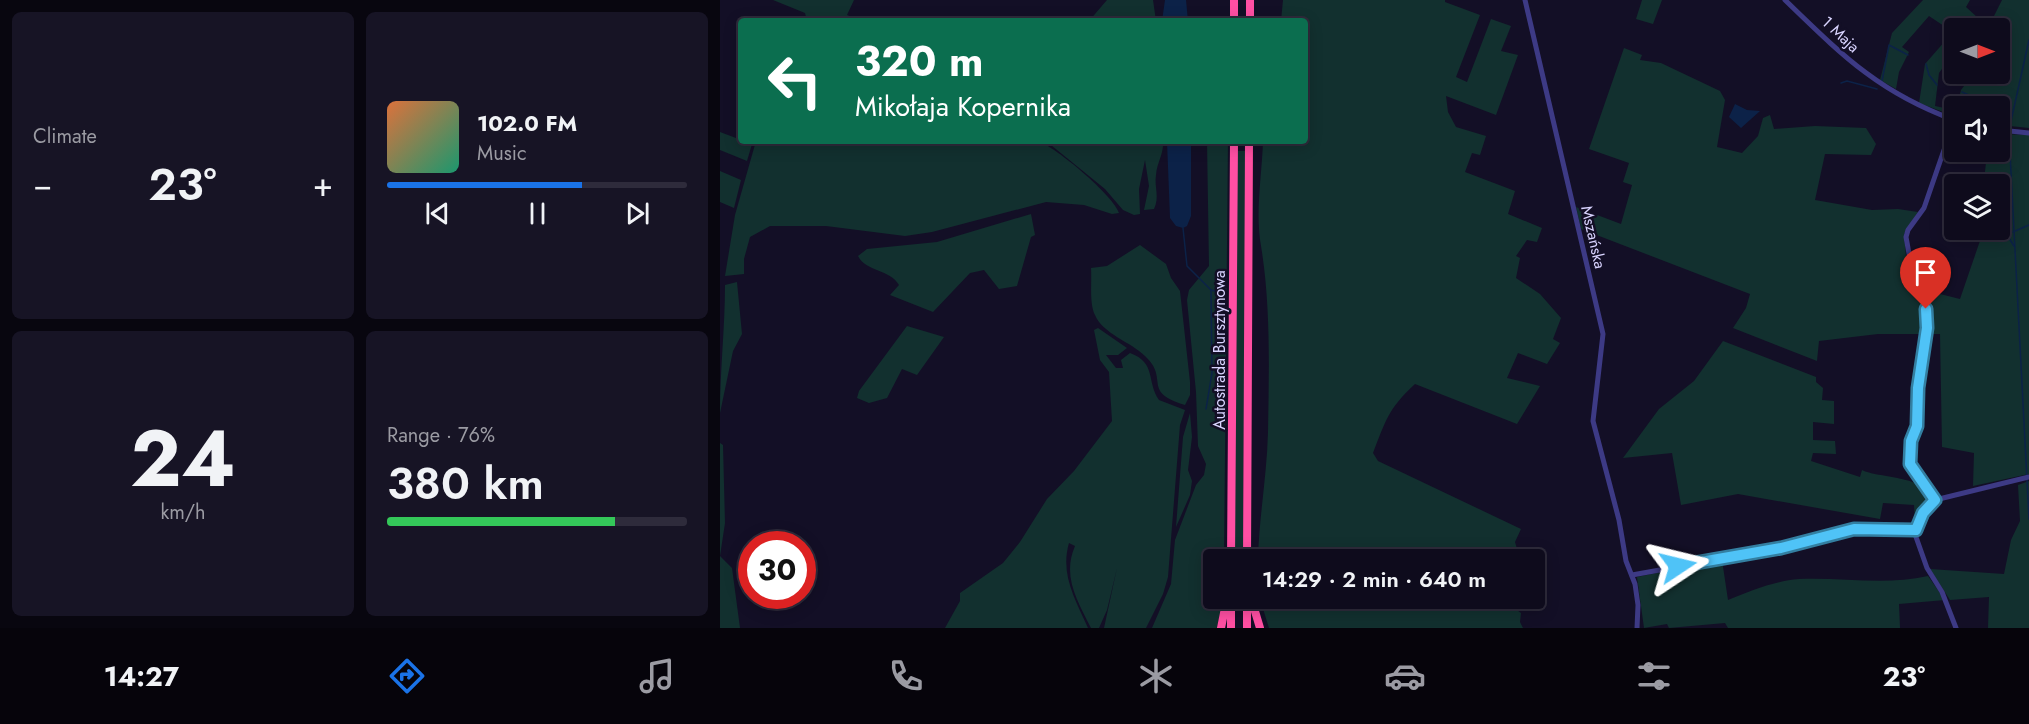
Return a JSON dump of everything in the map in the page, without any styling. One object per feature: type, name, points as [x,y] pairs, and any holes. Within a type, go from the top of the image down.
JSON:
[{"type":"highway","points":[[1234,0],[1234,18]]},
{"type":"highway","points":[[1250,0],[1250,18]]},
{"type":"highway","name":"Autostrada Bursztynowa","points":[[1231,549],[1234,144]]},
{"type":"highway","name":"Autostrada Bursztynowa","points":[[1247,549],[1249,144]]},
{"type":"highway","points":[[1221,628],[1226,609]]},
{"type":"highway","points":[[1230,609],[1231,628]]},
{"type":"highway","points":[[1247,628],[1248,609]]},
{"type":"highway","points":[[1253,609],[1260,628]]},
{"type":"street","name":"Mszańska","points":[[1525,0],[1603,334],[1593,422],[1619,520],[1626,561],[1632,575],[1638,605],[1637,628]]},
{"type":"street","name":"1 Maja","points":[[1785,0],[1842,55],[1881,86],[1944,116]]},
{"type":"street","points":[[2010,131],[2029,133]]},
{"type":"street","points":[[1935,500],[1910,464],[1911,441],[1917,426],[1920,365],[1927,328],[1926,309],[1918,275],[1910,259],[1906,237],[1908,230],[1924,208],[1944,149]]},
{"type":"street","points":[[1956,628],[1942,592],[1927,568],[1916,530],[1923,513],[1935,500],[2029,477]]},
{"type":"street","points":[[1632,575],[1781,548],[1854,529],[1916,530]]},
{"type":"green space","points":[[773,0],[854,0],[847,15],[854,18],[806,18],[805,13]]},
{"type":"green space","points":[[1107,0],[1153,0],[1156,18],[1092,18]]},
{"type":"green space","points":[[1283,0],[1445,0],[1445,2],[1480,15],[1456,77],[1467,82],[1491,19],[1511,26],[1501,51],[1518,55],[1496,115],[1446,96],[1448,112],[1456,127],[1486,136],[1480,155],[1472,153],[1465,172],[1515,191],[1508,214],[1542,228],[1537,242],[1527,240],[1516,256],[1520,258],[1516,278],[1540,294],[1561,318],[1553,339],[1560,343],[1547,364],[1518,353],[1507,378],[1540,386],[1517,424],[1415,384],[1389,416],[1373,453],[1378,461],[1521,529],[1515,542],[1517,549],[1259,549],[1267,448],[1269,385],[1268,315],[1259,233],[1263,144],[1308,144],[1308,18],[1281,18]]},
{"type":"green space","points":[[1642,0],[1662,0],[1653,24],[1636,19]]},
{"type":"green space","points":[[1923,0],[1970,0],[1966,7],[1978,18],[1944,18],[1944,26],[1929,16],[1902,47],[1909,52],[1899,72],[1896,89],[1880,80],[1892,33]]},
{"type":"green space","points":[[2002,0],[2029,0],[2029,128],[2010,126],[2010,96],[1960,96],[1966,84],[2010,84],[2010,18],[1993,18]]},
{"type":"green space","points":[[1944,42],[1944,66],[1939,73],[1935,106],[1944,108],[1944,112],[1919,103],[1925,64]]},
{"type":"green space","points":[[1624,48],[1642,55],[1640,60],[1661,63],[1720,91],[1725,100],[1717,147],[1742,153],[1758,136],[1763,118],[1770,115],[1774,129],[1815,126],[1866,128],[1876,144],[1871,155],[1825,154],[1815,200],[1872,210],[1898,209],[1918,212],[1904,234],[1906,256],[1917,280],[1925,316],[1925,334],[1878,334],[1819,341],[1817,361],[1733,328],[1746,308],[1750,294],[1581,229],[1576,207],[1621,224],[1632,185],[1623,182],[1629,163],[1589,149]]},
{"type":"green space","points":[[720,132],[738,139],[738,144],[752,144],[747,161],[720,150]]},
{"type":"green space","points":[[2010,134],[2029,135],[2029,474],[1973,486],[1974,453],[1942,447],[1940,334],[1929,334],[1930,313],[1924,290],[1960,299],[1980,240],[2010,240],[2010,174],[1985,174],[1986,162],[2010,162]]},
{"type":"green space","points":[[755,144],[1044,144],[1058,152],[1096,184],[1115,205],[1119,213],[1112,214],[1084,205],[1046,202],[932,232],[905,236],[826,226],[770,226],[750,237],[744,259],[744,274],[725,276],[735,215]]},
{"type":"green space","points":[[1050,144],[1163,144],[1156,175],[1157,200],[1154,209],[1144,210],[1149,186],[1145,160],[1139,189],[1140,214],[1134,215],[1123,210],[1105,189]]},
{"type":"green space","points":[[1207,144],[1228,144],[1224,549],[1203,549],[1203,609],[1221,609],[1217,628],[1152,628],[1171,584],[1175,540],[1196,485],[1204,475],[1206,464],[1198,446],[1196,392],[1187,300],[1189,290],[1209,266]]},
{"type":"green space","points":[[1237,151],[1246,151],[1243,549],[1234,549]]},
{"type":"green space","points":[[720,171],[741,180],[734,208],[720,202]]},
{"type":"green space","points":[[1031,214],[1035,235],[1031,237],[1017,286],[999,289],[984,270],[970,273],[933,312],[890,295],[899,285],[895,280],[867,265],[858,256],[867,249],[937,242]]},
{"type":"green space","points":[[1140,245],[1166,264],[1171,278],[1180,291],[1190,382],[1190,395],[1185,405],[1164,395],[1160,390],[1152,364],[1139,351],[1104,327],[1093,310],[1091,268],[1107,266]]},
{"type":"green space","points":[[737,282],[742,334],[733,351],[720,413],[725,285]]},
{"type":"green space","points":[[907,326],[944,337],[917,375],[902,369],[887,398],[869,403],[857,398],[859,391]]},
{"type":"green space","points":[[1098,328],[1127,348],[1118,355],[1106,355],[1116,368],[1123,368],[1121,360],[1130,353],[1138,357],[1148,367],[1159,400],[1185,410],[1180,425],[1168,577],[1163,594],[1146,628],[1104,628],[1117,568],[1107,610],[1099,628],[1091,628],[1073,588],[1070,568],[1075,546],[1069,543],[1066,565],[1070,586],[1088,628],[945,628],[960,601],[960,593],[1003,563],[1020,542],[1047,499],[1074,471],[1112,421],[1109,372],[1100,360],[1094,330]]},
{"type":"green space","points":[[1723,341],[1816,377],[1816,382],[1823,388],[1822,400],[1834,401],[1834,424],[1813,422],[1813,440],[1835,441],[1836,454],[1813,453],[1811,461],[1860,477],[1862,470],[1911,481],[1919,485],[1925,490],[1928,500],[1915,522],[1914,505],[1883,503],[1880,519],[1738,494],[1681,505],[1672,453],[1623,458],[1659,409],[1694,381]]},
{"type":"green space","points":[[1190,413],[1192,437],[1188,470],[1192,481],[1190,495],[1176,527],[1183,437]]},
{"type":"green space","points":[[720,443],[723,445],[725,523],[720,556]]},
{"type":"green space","points":[[2029,481],[2029,628],[1988,628],[1989,597],[1950,600],[1930,569],[2004,574],[2011,540],[2020,521],[2018,485]]},
{"type":"green space","points":[[720,556],[732,568],[740,628],[720,628]]},
{"type":"green space","points":[[1722,560],[1728,600],[1762,587],[1790,580],[1896,580],[1928,576],[1945,600],[1899,604],[1900,628],[1728,628],[1725,623],[1669,628],[1667,624],[1644,628],[1637,577]]},
{"type":"green space","points":[[1263,609],[1516,609],[1521,613],[1520,622],[1523,628],[1269,628]]},
{"type":"water","points":[[1165,0],[1186,0],[1188,18],[1162,18]]},
{"type":"water","points":[[1735,104],[1747,110],[1760,111],[1741,128],[1729,117]]},
{"type":"water","points":[[1167,144],[1191,144],[1191,216],[1187,226],[1183,228],[1176,226],[1170,218]]},
{"type":"waterway","points":[[2010,126],[2029,40]]},
{"type":"waterway","points":[[1882,81],[1889,45],[1908,55]]},
{"type":"waterway","points":[[1926,64],[1929,75],[1937,85]]},
{"type":"waterway","points":[[1841,83],[1847,81],[1877,89]]},
{"type":"waterway","points":[[1962,92],[1971,96]]},
{"type":"waterway","points":[[2010,153],[2029,519]]},
{"type":"waterway","points":[[2013,232],[2029,225]]},
{"type":"waterway","points":[[1183,228],[1187,266],[1211,290],[1215,291]]},
{"type":"waterway","points":[[2010,240],[2014,246]]},
{"type":"waterway","points":[[1206,409],[1212,373],[1211,290]]},
{"type":"route","points":[[1678,566],[1781,548],[1816,537],[1865,527],[1916,530],[1923,513],[1935,500],[1910,464],[1911,441],[1917,426],[1920,365],[1927,328],[1926,309]]}]
